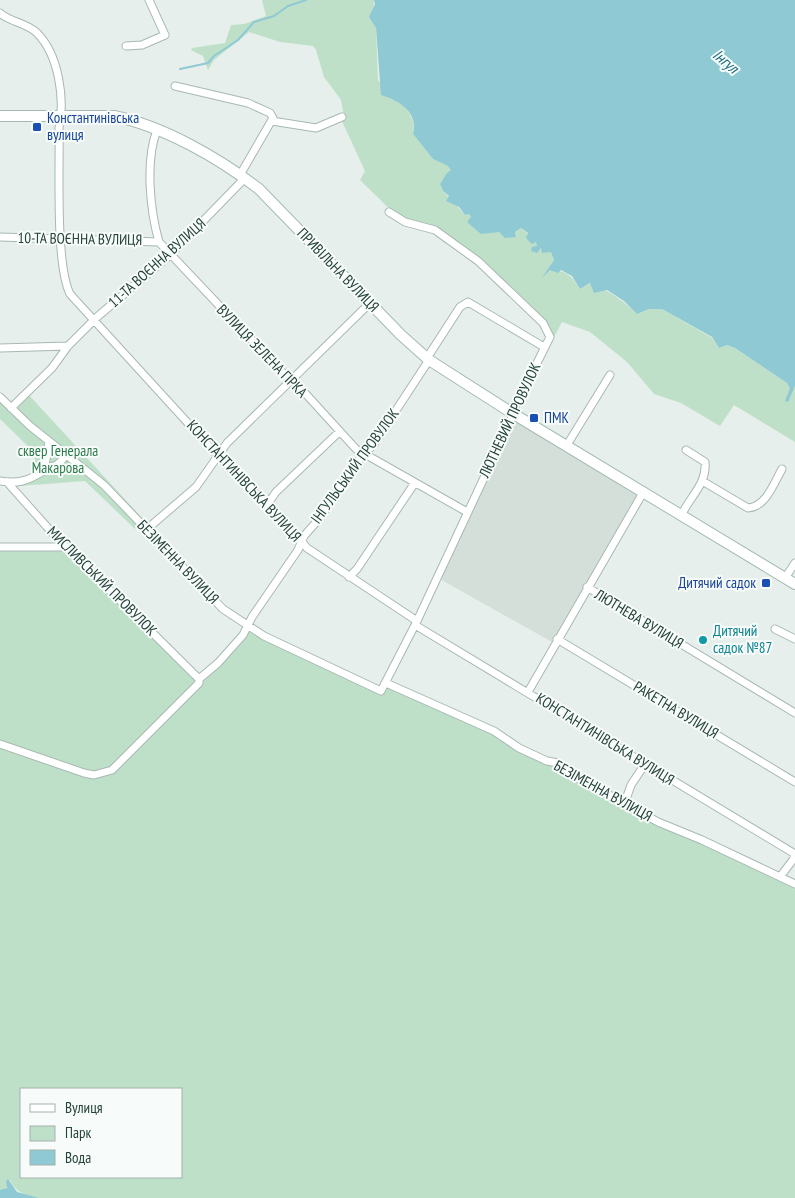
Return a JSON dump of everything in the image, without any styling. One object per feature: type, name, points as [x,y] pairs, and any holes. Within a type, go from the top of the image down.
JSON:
[{"type":"street","points":[[126,46],[142,45],[165,35],[149,0]]},
{"type":"street","name":"КОНСТАНТИНІВСЬКА ВУЛИЦЯ","points":[[0,13],[36,32],[45,44],[61,81],[59,128],[61,239],[66,286],[77,303],[93,321],[192,425],[218,456],[295,533],[302,543],[349,577],[416,623],[795,855]]},
{"type":"street","points":[[175,86],[248,103],[270,113],[273,118],[272,121],[316,128],[342,117]]},
{"type":"street","name":"ПРИВІЛЬНА ВУЛИЦЯ","points":[[0,116],[99,116],[132,120],[157,130],[242,177],[258,189],[428,359],[512,413],[568,445],[795,584]]},
{"type":"street","name":"11-ТА ВОЄННА ВУЛИЦЯ","points":[[11,408],[52,368],[68,346],[93,321],[170,255],[242,177],[249,155],[256,150],[272,121]]},
{"type":"street","name":"ВУЛИЦЯ ЗЕЛЕНА ГІРКА","points":[[157,130],[153,142],[151,196],[153,219],[159,242],[356,449],[405,476],[414,484],[468,512]]},
{"type":"street","name":"ЛЮТНЕВИЙ ПРОВУЛОК","points":[[381,691],[416,623],[512,413],[550,338],[544,323],[491,270],[435,230],[405,222],[389,212]]},
{"type":"street","name":"10-ТА ВОЄННА ВУЛИЦЯ","points":[[0,237],[159,242]]},
{"type":"street","name":"ІНГУЛЬСЬКИЙ ПРОВУЛОК","points":[[0,744],[84,773],[94,775],[108,773],[199,684],[199,679],[218,663],[243,635],[248,624],[302,543],[304,536],[374,444],[460,307],[468,302],[544,347]]},
{"type":"street","points":[[147,529],[196,486],[207,468],[227,443],[370,303]]},
{"type":"street","points":[[0,348],[68,346]]},
{"type":"street","points":[[568,445],[610,375]]},
{"type":"street","name":"БЕЗІМЕННА ВУЛИЦЯ","points":[[0,397],[65,456],[104,485],[223,609],[264,636],[381,691]]},
{"type":"street","points":[[267,505],[276,492],[339,432]]},
{"type":"street","points":[[44,470],[49,442]]},
{"type":"street","points":[[682,514],[687,503],[704,482],[705,462],[686,450]]},
{"type":"street","points":[[3,482],[18,483],[33,478],[44,470],[58,465],[65,456]]},
{"type":"street","points":[[704,482],[748,508],[755,508],[762,503],[782,469]]},
{"type":"street","name":"МИСЛИВСЬКИЙ ПРОВУЛОК","points":[[3,482],[199,679]]},
{"type":"street","points":[[349,577],[357,569],[414,484]]},
{"type":"street","points":[[528,692],[586,587],[644,491]]},
{"type":"street","points":[[0,547],[66,547]]},
{"type":"street","points":[[784,578],[795,563]]},
{"type":"street","name":"ЛЮТНЕВА ВУЛИЦЯ","points":[[586,587],[795,713]]},
{"type":"street","points":[[775,629],[795,639]]},
{"type":"street","name":"РАКЕТНА ВУЛИЦЯ","points":[[557,639],[795,782]]},
{"type":"street","name":"БЕЗІМЕННА ВУЛИЦЯ","points":[[386,683],[494,731],[519,748],[547,761],[558,763],[564,770],[603,793],[625,802],[658,822],[702,840],[795,884]]},
{"type":"street","points":[[625,802],[631,785],[645,764]]},
{"type":"street","points":[[780,877],[795,855]]},
{"type":"shaded area","points":[[517,422],[522,423],[638,495],[552,642],[440,579],[510,428]]},
{"type":"green space","points":[[262,0],[374,0],[373,21],[376,28],[378,80],[408,111],[414,126],[413,134],[433,159],[449,166],[452,170],[446,174],[440,184],[443,191],[465,215],[469,214],[472,218],[467,222],[516,237],[515,232],[521,228],[537,242],[539,249],[552,252],[554,260],[542,278],[550,270],[556,270],[571,277],[580,289],[591,283],[604,289],[637,314],[649,309],[662,309],[712,338],[719,348],[727,345],[735,348],[787,383],[791,388],[785,402],[795,386],[795,442],[734,405],[720,426],[681,403],[654,394],[627,362],[590,332],[562,322],[553,339],[548,337],[546,330],[496,278],[436,232],[405,224],[360,180],[365,171],[341,119],[343,111],[341,100],[324,77],[313,46],[280,42],[249,32],[214,60],[208,70],[203,56],[191,50],[192,48],[225,43],[231,25],[244,24],[266,16]]},
{"type":"green space","name":"сквер Генерала Макарова","points":[[28,394],[144,520],[135,529],[85,481],[19,486],[20,481],[35,473],[35,453],[0,419],[0,401],[10,411]]},
{"type":"green space","points":[[0,548],[59,548],[69,551],[201,682],[217,668],[248,631],[253,632],[382,694],[385,688],[391,686],[494,732],[518,749],[795,886],[795,1198],[39,1198],[22,1193],[15,1188],[10,1180],[5,1190],[0,1190]]},
{"type":"water","name":"Інгул","points":[[374,0],[795,0],[795,386],[788,402],[785,401],[790,388],[787,383],[735,348],[727,345],[719,348],[712,337],[662,309],[649,309],[637,314],[624,301],[607,290],[594,293],[590,283],[580,289],[572,276],[561,270],[558,273],[550,270],[541,279],[554,260],[551,252],[542,253],[541,248],[537,253],[531,251],[532,247],[537,246],[536,242],[532,244],[526,238],[528,233],[521,228],[515,232],[516,237],[505,238],[499,232],[481,234],[467,222],[471,217],[469,214],[465,215],[459,207],[446,201],[449,196],[443,191],[440,184],[451,170],[448,166],[433,159],[413,134],[413,120],[406,109],[394,100],[381,95],[376,28],[369,17],[375,4]]},
{"type":"water","points":[[8,1179],[17,1192],[39,1198],[0,1198],[0,1190],[7,1188],[6,1182]]},
{"type":"waterway","points":[[180,69],[208,63],[214,56],[238,40],[254,22],[274,16],[288,6],[306,0]]},
{"type":"place","name":"Константинівська вулиця","points":[[37,127]]},
{"type":"place","name":"ПМК","points":[[534,418]]},
{"type":"place","name":"Дитячий садок","points":[[766,583]]},
{"type":"place","name":"Дитячий садок №87","points":[[703,640]]}]
